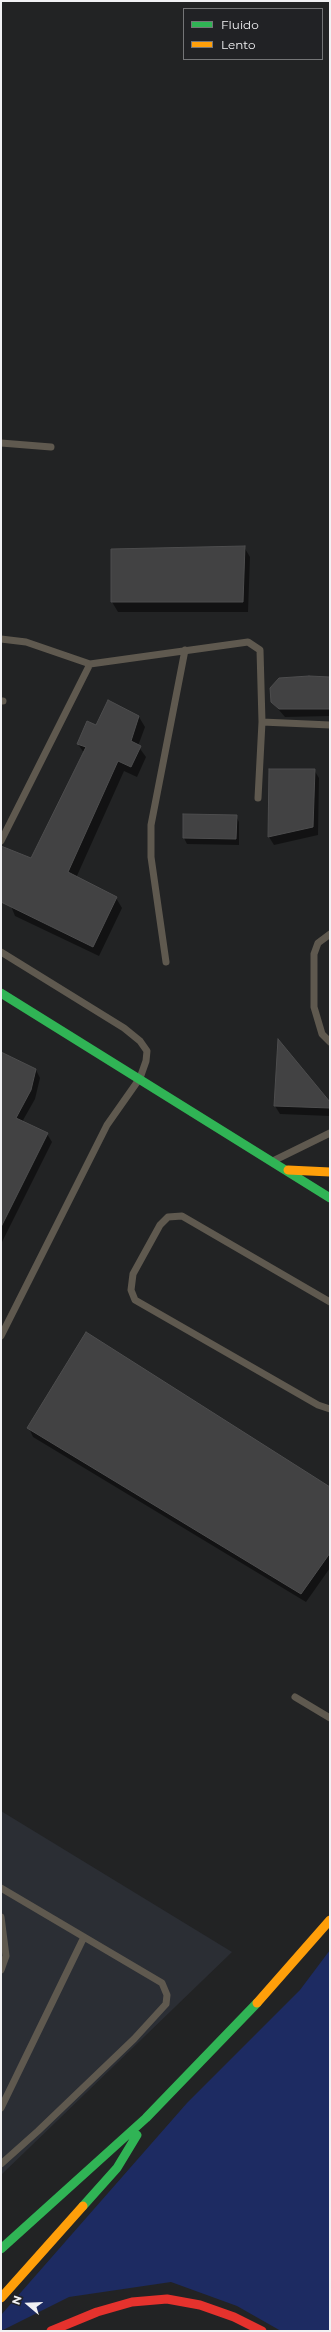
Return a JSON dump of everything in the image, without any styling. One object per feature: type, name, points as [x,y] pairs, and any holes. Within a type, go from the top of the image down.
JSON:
[{"type":"main road","points":[[1,993],[288,1170],[330,1198]]},
{"type":"main road","points":[[288,1170],[330,1172]]},
{"type":"main road","points":[[1,2249],[146,2118],[285,1972],[330,1920]]},
{"type":"main road","points":[[1,2298],[117,2168],[146,2118]]},
{"type":"main road","points":[[52,2331],[97,2312],[132,2302],[167,2299],[200,2305],[234,2317],[262,2331]]},
{"type":"lane","points":[[1,443],[52,447]]},
{"type":"lane","points":[[1,639],[26,642],[90,664],[248,642],[256,645],[260,650],[262,722],[258,798]]},
{"type":"lane","points":[[166,962],[151,857],[151,825],[185,650]]},
{"type":"lane","points":[[1,841],[90,664]]},
{"type":"lane","points":[[262,722],[330,725]]},
{"type":"lane","points":[[330,934],[318,942],[314,954],[314,1007],[322,1034],[330,1042]]},
{"type":"lane","points":[[1,952],[124,1028],[140,1041],[147,1051],[146,1061],[140,1078],[107,1125],[1,1336]]},
{"type":"lane","points":[[273,1161],[330,1133]]},
{"type":"lane","points":[[330,1302],[182,1216],[168,1218],[160,1225],[133,1274],[131,1290],[136,1300],[318,1405],[330,1409]]},
{"type":"lane","points":[[295,1697],[330,1718]]},
{"type":"lane","points":[[1,1888],[162,1983],[168,1994],[166,2004],[115,2058],[1,2164]]},
{"type":"lane","points":[[1,1917],[6,1956],[1,1970]]},
{"type":"lane","points":[[1,2108],[84,1937]]},
{"type":"shaded area","points":[[1,1811],[232,1952],[1,2175]]},
{"type":"shaded area","points":[[330,1950],[330,2331],[281,2331],[237,2306],[171,2282],[69,2297],[1,2331],[1,2315],[187,2103],[300,1990]]},
{"type":"building","points":[[245,546],[243,602],[111,602],[111,549]]},
{"type":"building","points":[[309,676],[330,677],[330,709],[279,709],[271,702],[270,688],[279,678]]},
{"type":"building","points":[[108,700],[139,716],[131,741],[141,746],[131,767],[118,761],[68,872],[117,897],[93,947],[1,902],[1,846],[31,858],[86,747],[77,744],[87,721],[96,725]]},
{"type":"building","points":[[269,769],[315,769],[313,827],[268,837]]},
{"type":"building","points":[[183,814],[237,815],[236,839],[183,838]]},
{"type":"building","points":[[278,1039],[330,1102],[330,1108],[274,1106]]},
{"type":"building","points":[[1,1052],[36,1069],[31,1090],[16,1118],[48,1133],[1,1227]]},
{"type":"building","points":[[86,1332],[330,1487],[330,1553],[301,1594],[27,1428]]},
{"type":"traffic: fast","points":[[1,993],[330,1198]]},
{"type":"traffic: fast","points":[[1,2249],[146,2118],[257,2003]]},
{"type":"traffic: fast","points":[[83,2206],[117,2168],[137,2135]]},
{"type":"traffic: slow","points":[[288,1170],[330,1172]]},
{"type":"traffic: slow","points":[[257,2003],[330,1920]]},
{"type":"traffic: slow","points":[[1,2298],[83,2206]]},
{"type":"traffic: jam","points":[[51,2331],[97,2312],[132,2302],[167,2299],[200,2305],[234,2317],[262,2331]]}]
